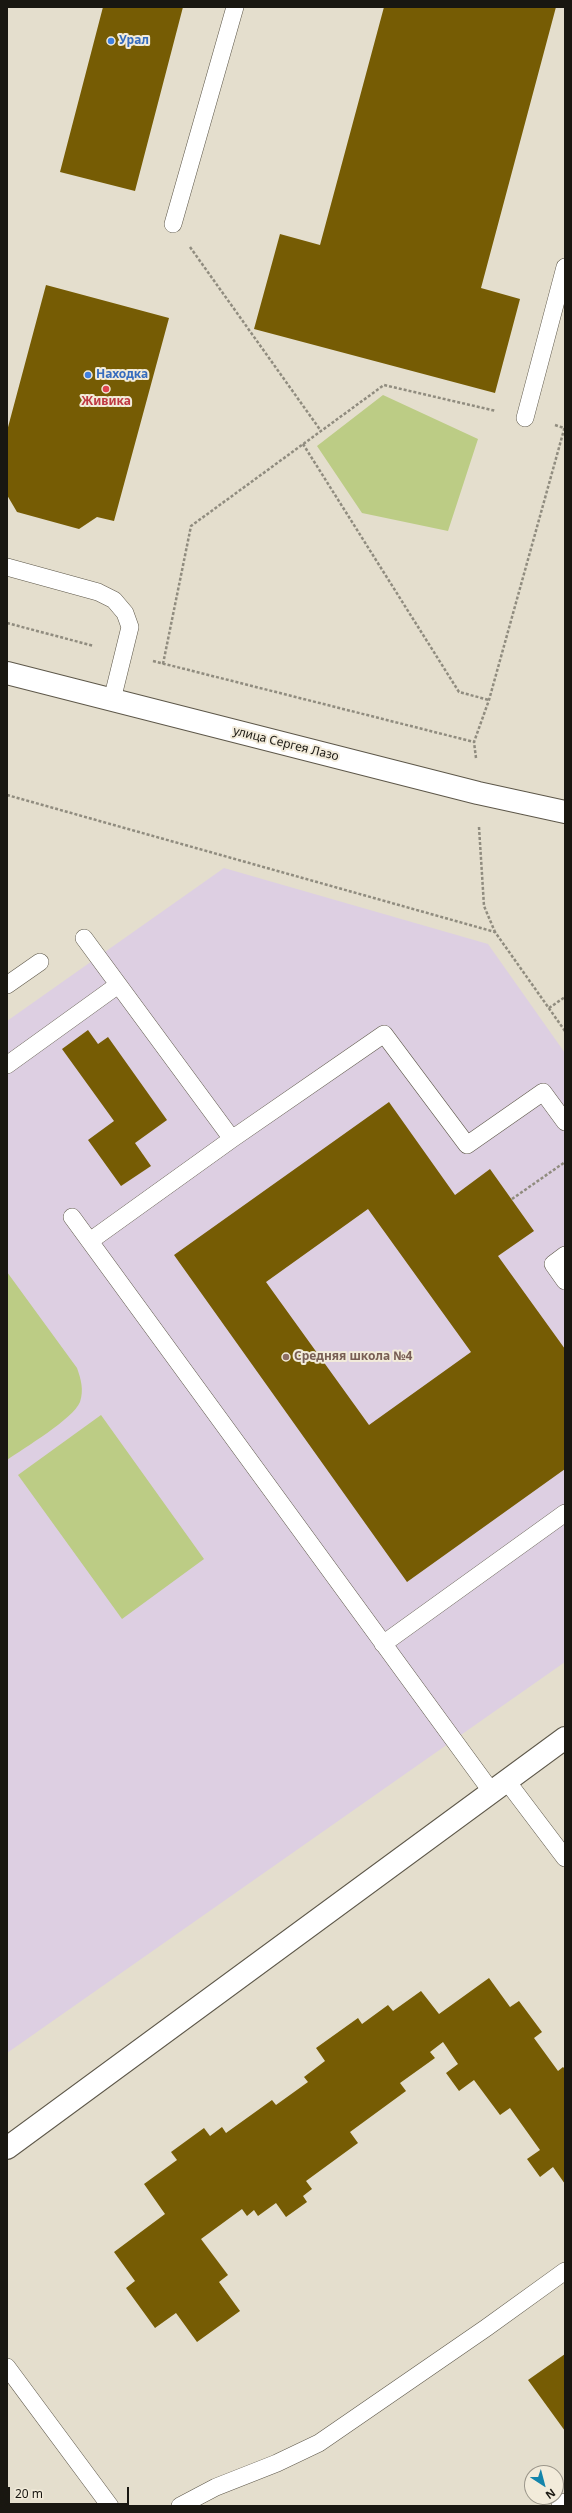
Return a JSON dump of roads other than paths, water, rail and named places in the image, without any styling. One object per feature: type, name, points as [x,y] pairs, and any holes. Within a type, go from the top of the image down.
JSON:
[{"type":"street","name":"улица Сергея Лазо","points":[[7,673],[478,794],[565,812]]},
{"type":"street","points":[[7,2148],[565,1738]]},
{"type":"lane","points":[[173,224],[235,7]]},
{"type":"lane","points":[[525,418],[565,267]]},
{"type":"lane","points":[[7,567],[98,592],[114,600],[126,613],[130,627],[112,700]]},
{"type":"lane","points":[[84,938],[232,1139]]},
{"type":"lane","points":[[7,985],[40,962]]},
{"type":"lane","points":[[7,1065],[118,985]]},
{"type":"lane","points":[[90,1241],[232,1139],[384,1034],[467,1145],[543,1092],[565,1122]]},
{"type":"lane","points":[[72,1217],[383,1644],[499,1786],[565,1858]]},
{"type":"lane","points":[[565,1255],[553,1264],[565,1281]]},
{"type":"lane","points":[[383,1644],[565,1512]]},
{"type":"lane","points":[[180,2506],[216,2487],[277,2463],[319,2443],[486,2328],[565,2271]]},
{"type":"lane","points":[[7,2367],[110,2506]]},
{"type":"lane","points":[[560,2506],[565,2502]]},
{"type":"place","name":"Урал","points":[[111,41]]},
{"type":"place","name":"Находка","points":[[88,375]]},
{"type":"place","name":"Живика","points":[[106,389]]},
{"type":"place","name":"Средняя школа №4","points":[[286,1357]]}]
